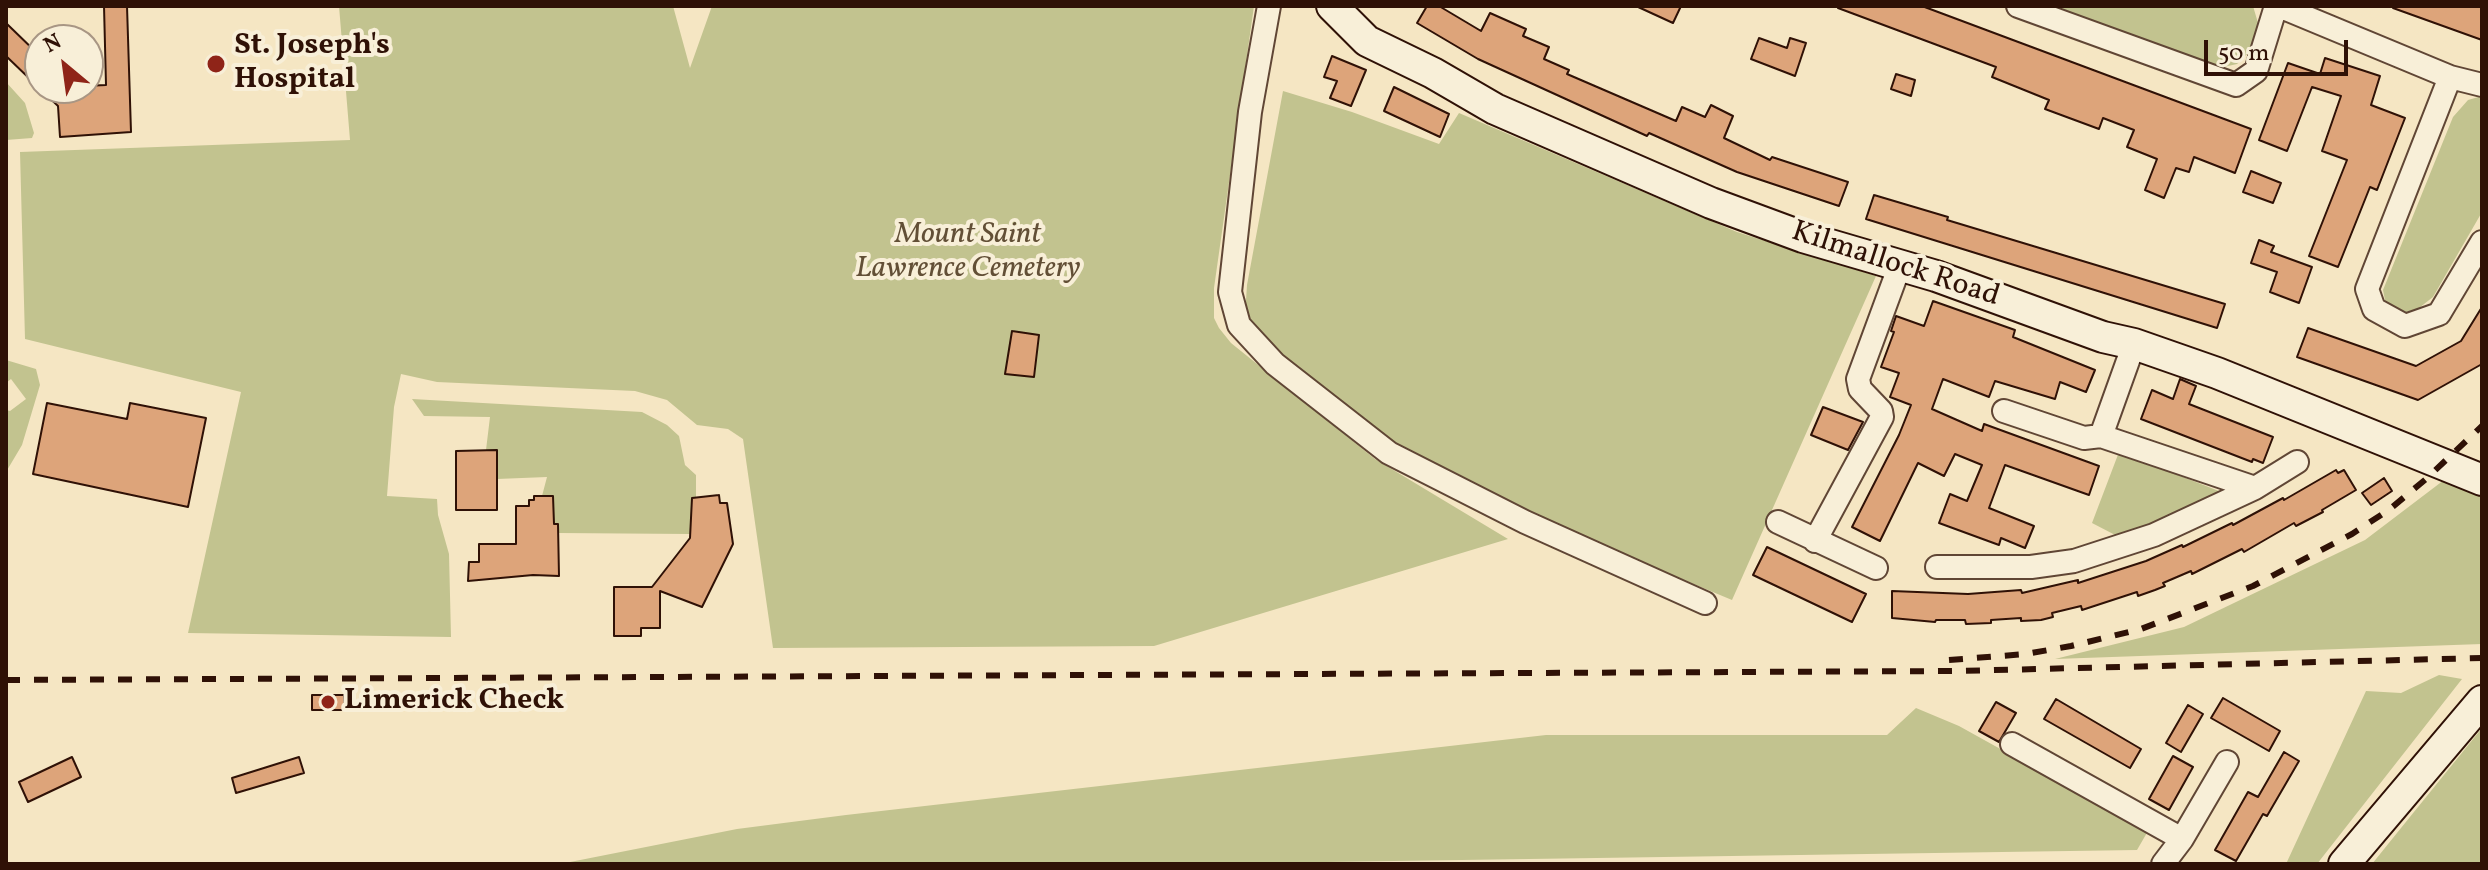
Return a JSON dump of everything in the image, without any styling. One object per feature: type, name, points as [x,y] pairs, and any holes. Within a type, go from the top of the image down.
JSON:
[{"type":"street","points":[[1269,6],[1250,112],[1230,292],[1239,325],[1275,364],[1389,453],[1525,522],[1705,603]]},
{"type":"street","name":"Kilmallock Road","points":[[1332,6],[1367,41],[1433,73],[1495,109],[1711,203],[1803,237],[1900,265],[2103,337],[2134,344],[2217,373],[2482,480]]},
{"type":"street","points":[[2018,6],[2236,85],[2256,71],[2278,6],[2450,77],[2482,85]]},
{"type":"street","points":[[2450,77],[2367,289],[2374,309],[2405,326],[2439,314],[2482,242]]},
{"type":"street","points":[[1815,541],[1882,417],[1881,411],[1860,389],[1858,379],[1900,265]]},
{"type":"street","points":[[2101,436],[2134,344]]},
{"type":"street","points":[[2004,411],[2084,438],[2101,436],[2255,488]]},
{"type":"street","points":[[1937,567],[2031,567],[2074,561],[2154,535],[2255,488],[2297,462]]},
{"type":"street","points":[[1778,522],[1876,568]]},
{"type":"street","points":[[2344,864],[2482,701]]},
{"type":"street","points":[[2012,744],[2182,839]]},
{"type":"street","points":[[2163,864],[2182,839],[2227,762]]},
{"type":"green space","name":"Mount Saint Lawrence Cemetery","points":[[339,6],[673,6],[690,68],[712,6],[1254,6],[1214,288],[1214,318],[1231,343],[1375,459],[1508,539],[1154,646],[773,648],[743,439],[728,429],[697,425],[667,400],[635,391],[437,382],[401,374],[394,407],[387,496],[437,499],[438,515],[449,554],[451,637],[188,633],[241,392],[25,339],[20,152],[350,140]]},
{"type":"green space","points":[[2048,6],[2253,6],[2258,23],[2252,49],[2237,64],[2219,68]]},
{"type":"green space","points":[[6,82],[25,104],[34,133],[32,138],[6,140]]},
{"type":"green space","points":[[1283,91],[1439,144],[1459,113],[1737,232],[1876,276],[1732,600],[1533,517],[1394,443],[1285,359],[1245,316],[1247,285]]},
{"type":"green space","points":[[2482,96],[2482,212],[2433,297],[2410,315],[2387,310],[2383,290],[2453,117],[2468,100]]},
{"type":"green space","points":[[6,360],[36,369],[40,385],[22,445],[6,472],[6,410],[10,411],[26,399],[11,379],[6,383]]},
{"type":"green space","points":[[412,399],[642,412],[667,425],[679,436],[685,465],[696,475],[690,534],[558,533],[558,525],[554,524],[553,496],[542,496],[547,477],[497,479],[486,450],[490,417],[424,416]]},
{"type":"green space","points":[[2119,452],[2224,493],[2196,508],[2119,537],[2092,523]]},
{"type":"green space","points":[[2444,480],[2482,493],[2482,644],[2055,659],[2184,627],[2365,540]]},
{"type":"green space","points":[[2439,675],[2462,679],[2317,864],[2286,864],[2366,691],[2401,693]]},
{"type":"green space","points":[[1916,708],[1959,726],[2148,831],[2137,850],[1191,864],[560,864],[737,829],[1546,735],[1887,735]]},
{"type":"green space","points":[[2482,728],[2482,864],[2372,864],[2401,828]]},
{"type":"building","points":[[104,6],[127,6],[131,132],[60,137],[56,104],[104,104]]},
{"type":"building","points":[[1427,6],[1439,6],[1481,31],[1490,13],[1526,29],[1523,36],[1549,47],[1544,59],[1569,70],[1567,74],[1676,121],[1682,107],[1705,117],[1711,105],[1733,116],[1724,138],[1770,160],[1772,157],[1848,182],[1839,206],[1737,172],[1649,133],[1647,136],[1478,59],[1417,23]]},
{"type":"building","points":[[1636,6],[1681,6],[1673,23]]},
{"type":"building","points":[[1839,6],[1922,6],[2251,129],[2235,173],[2194,157],[2189,172],[2176,168],[2164,198],[2145,190],[2157,159],[2127,147],[2134,130],[2103,118],[2099,129],[2045,109],[2049,100],[1992,77],[1996,67]]},
{"type":"building","points":[[2482,6],[2482,40],[2393,8]]},
{"type":"building","points":[[6,23],[24,40],[24,73],[6,56]]},
{"type":"building","points":[[1759,38],[1787,48],[1790,38],[1806,43],[1795,76],[1751,59]]},
{"type":"building","points":[[1332,56],[1366,70],[1351,106],[1330,98],[1337,81],[1324,77]]},
{"type":"building","points":[[2325,58],[2380,76],[2371,105],[2405,118],[2377,190],[2370,187],[2338,267],[2309,256],[2347,160],[2322,151],[2341,96],[2312,87],[2287,151],[2259,140],[2288,63],[2320,74]]},
{"type":"building","points":[[1896,74],[1915,80],[1911,96],[1891,89]]},
{"type":"building","points":[[1394,87],[1449,114],[1440,137],[1384,111]]},
{"type":"building","points":[[2251,171],[2281,183],[2273,203],[2243,192]]},
{"type":"building","points":[[1874,195],[2225,304],[2217,328],[1866,219]]},
{"type":"building","points":[[2259,240],[2274,246],[2271,252],[2312,267],[2299,303],[2270,292],[2277,272],[2251,263]]},
{"type":"building","points":[[1933,301],[2015,330],[2013,337],[2095,370],[2086,392],[2060,382],[2055,399],[1995,381],[1989,397],[1943,379],[1932,409],[1982,431],[1984,424],[2099,466],[2089,495],[2005,465],[1989,508],[2034,526],[2025,548],[2001,538],[1999,545],[1939,523],[1950,494],[1967,501],[1982,465],[1955,454],[1944,476],[1918,463],[1880,541],[1852,527],[1911,405],[1890,397],[1899,373],[1881,367],[1894,332],[1891,331],[1896,316],[1924,326]]},
{"type":"building","points":[[2482,307],[2482,364],[2418,400],[2297,357],[2308,328],[2416,366],[2461,341]]},
{"type":"building","points":[[1012,331],[1039,335],[1034,377],[1005,374]]},
{"type":"building","points":[[2180,379],[2196,386],[2189,404],[2273,437],[2263,463],[2253,459],[2252,462],[2141,419],[2152,390],[2173,399]]},
{"type":"building","points":[[47,403],[127,419],[130,403],[206,418],[188,507],[33,474]]},
{"type":"building","points":[[1823,407],[1863,422],[1848,450],[1811,435]]},
{"type":"building","points":[[497,450],[497,510],[456,510],[456,451]]},
{"type":"building","points":[[2336,470],[2338,473],[2344,470],[2356,490],[2323,512],[2296,526],[2294,523],[2244,552],[2242,549],[2138,596],[2137,592],[2082,610],[2081,606],[2052,613],[2053,617],[2041,620],[2021,621],[2021,618],[1966,624],[1965,620],[1935,622],[1892,618],[1892,591],[1968,594],[2021,590],[2022,593],[2078,580],[2078,583],[2146,561],[2233,525]]},
{"type":"building","points":[[2384,478],[2392,491],[2371,505],[2362,493]]},
{"type":"building","points":[[719,495],[720,503],[727,503],[733,544],[702,607],[660,591],[660,628],[641,628],[641,636],[614,636],[614,587],[652,587],[690,538],[692,498]]},
{"type":"building","points":[[534,496],[553,496],[554,524],[558,524],[559,576],[533,575],[468,581],[469,562],[479,562],[479,544],[516,544],[516,506],[529,506],[529,500],[534,500]]},
{"type":"building","points":[[1767,547],[1866,594],[1852,622],[1753,575]]},
{"type":"building","name":"Limerick Check","points":[[312,695],[344,695],[345,710],[312,710]]},
{"type":"building","points":[[2223,698],[2280,731],[2269,751],[2211,718]]},
{"type":"building","points":[[2056,699],[2141,749],[2130,768],[2044,719]]},
{"type":"building","points":[[1996,702],[2016,713],[1999,742],[1979,731]]},
{"type":"building","points":[[2188,705],[2203,714],[2181,752],[2166,743]]},
{"type":"building","points":[[2284,752],[2299,761],[2236,861],[2215,850],[2248,792],[2258,797]]},
{"type":"building","points":[[2173,756],[2193,767],[2169,810],[2149,799]]},
{"type":"building","points":[[72,757],[81,777],[28,802],[19,782]]},
{"type":"building","points":[[299,757],[304,773],[236,793],[232,778]]},
{"type":"railway","points":[[1949,660],[2026,654],[2141,629],[2253,586],[2352,534],[2390,509],[2482,426]]},
{"type":"railway","points":[[6,680],[1958,671],[2482,658]]},
{"type":"place","name":"St. Joseph's Hospital","points":[[216,64]]},
{"type":"place","name":"Limerick Check","points":[[328,702]]}]
